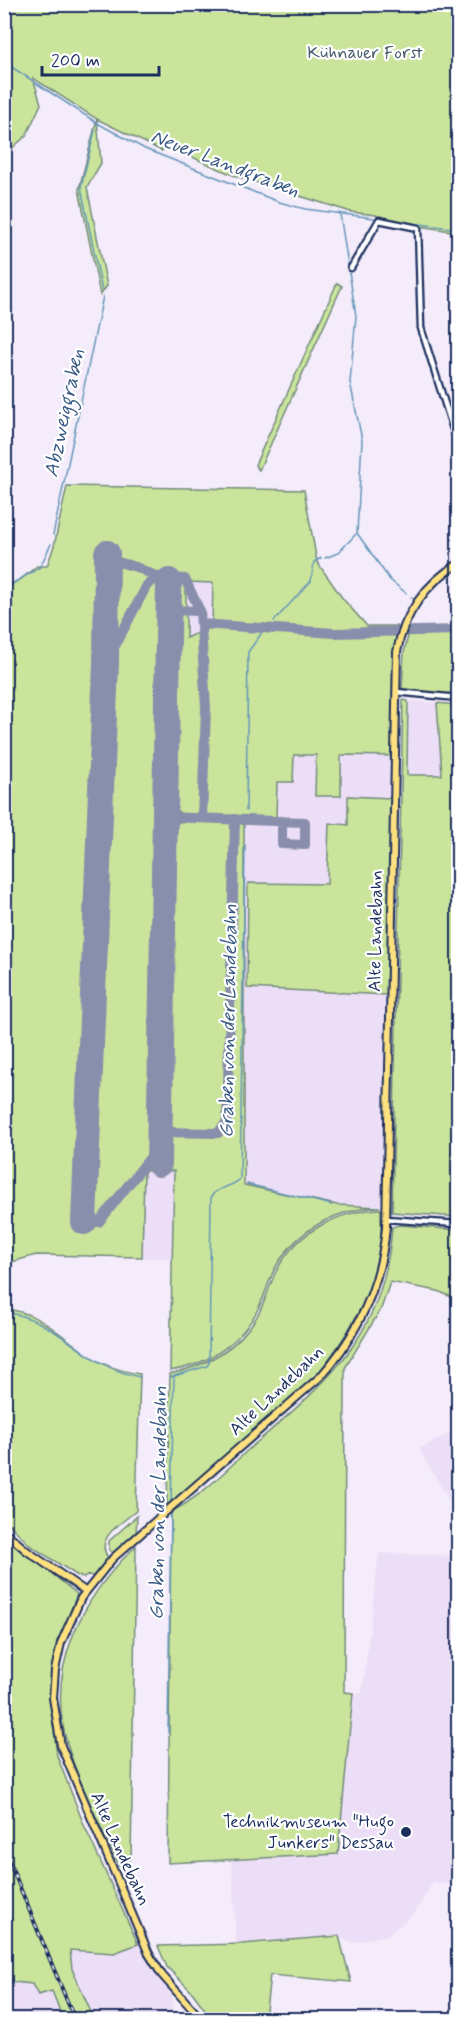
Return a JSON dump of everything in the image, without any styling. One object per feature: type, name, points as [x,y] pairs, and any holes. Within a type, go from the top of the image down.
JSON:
[{"type":"main road","name":"Alte Landebahn","points":[[202,2019],[162,1975],[149,1954],[61,1746],[54,1708],[55,1670],[65,1630],[85,1591],[107,1564],[308,1388],[340,1354],[358,1325],[374,1289],[383,1250],[386,1219],[398,647],[406,621],[426,591],[459,564]]},
{"type":"main road","points":[[4,1532],[27,1551],[85,1591]]},
{"type":"street","points":[[351,268],[379,220],[418,228],[421,328],[459,445]]},
{"type":"street","points":[[396,692],[459,698]]},
{"type":"street","points":[[386,1219],[459,1224]]},
{"type":"shaded area","points":[[67,486],[302,493],[317,562],[343,599],[367,626],[402,626],[395,647],[394,664],[384,1193],[380,1205],[337,1205],[244,1185],[217,1196],[215,1259],[36,1255],[5,1264],[47,567]]},
{"type":"shaded area","points":[[408,701],[437,703],[443,775],[407,775]]},
{"type":"shaded area","points":[[458,1429],[458,1505],[453,1507],[419,1449]]},
{"type":"shaded area","points":[[379,1553],[458,1556],[458,1885],[433,1882],[414,1914],[388,1935],[350,1943],[339,1936],[236,1944],[232,1858],[338,1853],[353,1693],[362,1693]]},
{"type":"shaded area","points":[[138,1944],[156,1975],[173,1996],[171,2019],[94,2019],[72,1969],[70,1950],[114,1953]]},
{"type":"shaded area","points":[[5,1981],[32,1984],[52,1991],[63,2019],[5,2020]]},
{"type":"green space","name":"Kühnauer Forst","points":[[4,5],[458,5],[458,232],[381,220],[376,215],[351,212],[233,175],[165,145],[162,151],[97,119],[33,78],[41,104],[26,136],[11,149],[5,209],[4,146],[7,138],[4,132]]},
{"type":"green space","points":[[97,119],[101,163],[87,187],[107,286],[100,295],[79,189]]},
{"type":"green space","points":[[337,283],[342,286],[259,470],[255,465]]},
{"type":"green space","points":[[67,486],[304,490],[317,562],[343,599],[367,626],[397,626],[392,756],[341,755],[341,796],[315,796],[316,755],[294,755],[293,782],[277,782],[276,818],[181,814],[172,806],[176,615],[186,612],[186,638],[212,626],[213,583],[186,582],[186,608],[179,608],[176,605],[176,581],[162,580],[152,1155],[151,1171],[144,1171],[142,1257],[36,1255],[5,1264],[5,587],[21,579],[37,566],[47,566],[54,546]]},
{"type":"green space","points":[[409,632],[458,633],[458,695],[402,689],[404,652]]},
{"type":"green space","points":[[403,700],[408,701],[407,775],[442,775],[437,703],[458,705],[458,1217],[392,1212]]},
{"type":"green space","points":[[398,710],[400,710],[393,1037]]},
{"type":"green space","points":[[348,796],[391,798],[387,995],[247,988],[248,883],[327,884],[329,823],[348,825]]},
{"type":"green space","points":[[180,821],[244,823],[244,1185],[337,1205],[380,1207],[335,1216],[309,1230],[286,1252],[277,1265],[252,1320],[243,1331],[222,1350],[210,1357],[170,1371],[174,1171],[166,1171],[166,1143],[174,1136],[174,1129],[166,1120],[172,828]]},
{"type":"green space","points":[[381,1209],[380,1246],[375,1274],[353,1322],[329,1359],[311,1382],[167,1506],[170,1374],[208,1361],[239,1339],[256,1318],[278,1268],[297,1243],[309,1233],[350,1214]]},
{"type":"green space","points":[[400,1225],[458,1230],[458,1300],[438,1291],[390,1282],[381,1309],[345,1368],[344,1692],[353,1693],[338,1854],[168,1863],[171,1512],[212,1484],[304,1401],[347,1354],[364,1328],[377,1299],[387,1266],[392,1227]]},
{"type":"green space","points":[[5,1309],[39,1320],[99,1361],[140,1374],[136,1511],[107,1537],[104,1543],[108,1558],[93,1576],[88,1575],[84,1578],[78,1576],[31,1546],[5,1520]]},
{"type":"green space","points":[[137,1516],[136,1534],[113,1554],[109,1550],[109,1541]]},
{"type":"green space","points":[[4,1535],[77,1594],[54,1654],[49,1687],[57,1756],[84,1825],[138,1944],[114,1953],[70,1950],[72,1969],[94,2019],[63,2019],[52,1991],[38,1995],[32,1984],[5,1981]]},
{"type":"green space","points":[[136,1546],[131,1859],[119,1866],[72,1759],[61,1715],[61,1688],[65,1661],[73,1636],[85,1611],[99,1588]]},
{"type":"green space","points":[[339,1936],[351,1982],[270,1975],[265,2019],[212,2019],[192,1992],[167,1967],[158,1946],[242,1944]]},
{"type":"waterway","name":"Neuer Landgraben","points":[[4,62],[97,123],[145,149],[279,202],[305,209],[458,229]]},
{"type":"waterway","name":"Abzweiggraben","points":[[95,130],[81,187],[102,291]]},
{"type":"waterway","points":[[340,214],[356,316],[350,382],[362,440],[357,533],[390,580],[406,593]]},
{"type":"waterway","name":"Abzweiggraben","points":[[53,535],[103,296]]},
{"type":"waterway","name":"Graben von der Landebahn","points":[[325,558],[338,553],[356,534]]},
{"type":"waterway","name":"Abzweiggraben","points":[[4,589],[40,567],[51,544]]},
{"type":"waterway","name":"Graben von der Landebahn","points":[[274,621],[311,581],[314,562],[321,558]]},
{"type":"waterway","points":[[411,597],[415,599]]},
{"type":"waterway","name":"Graben von der Landebahn","points":[[246,811],[248,652],[261,634]]},
{"type":"waterway","name":"Graben von der Landebahn","points":[[171,1377],[207,1366],[209,1363],[211,1197],[217,1191],[240,1179],[245,845]]},
{"type":"waterway","points":[[247,1184],[332,1205]]},
{"type":"waterway","points":[[4,1312],[41,1324],[102,1363],[140,1377]]},
{"type":"waterway","name":"Graben von der Landebahn","points":[[171,1504],[174,1377]]},
{"type":"waterway","name":"Graben von der Landebahn","points":[[168,1733],[171,1512]]},
{"type":"taxiway","points":[[107,559],[136,567],[158,577]]},
{"type":"taxiway","points":[[106,663],[147,585],[158,577],[185,579],[200,611]]},
{"type":"taxiway","points":[[168,610],[200,611],[206,708],[202,818]]},
{"type":"taxiway","points":[[201,624],[334,633],[458,630]]},
{"type":"taxiway","points":[[165,817],[305,822],[305,845],[282,844],[282,821]]},
{"type":"taxiway","points":[[159,1132],[218,1133],[227,1122],[235,819]]},
{"type":"taxiway","points":[[84,1222],[99,1222],[152,1155],[159,1154]]},
{"type":"runway","points":[[84,1222],[106,663],[107,553]]},
{"type":"runway","points":[[159,1164],[169,581]]},
{"type":"railway","points":[[4,1849],[75,2020]]},
{"type":"place","name":"Technikmuseum \"Hugo Junkers\" Dessau","points":[[406,1832]]}]
